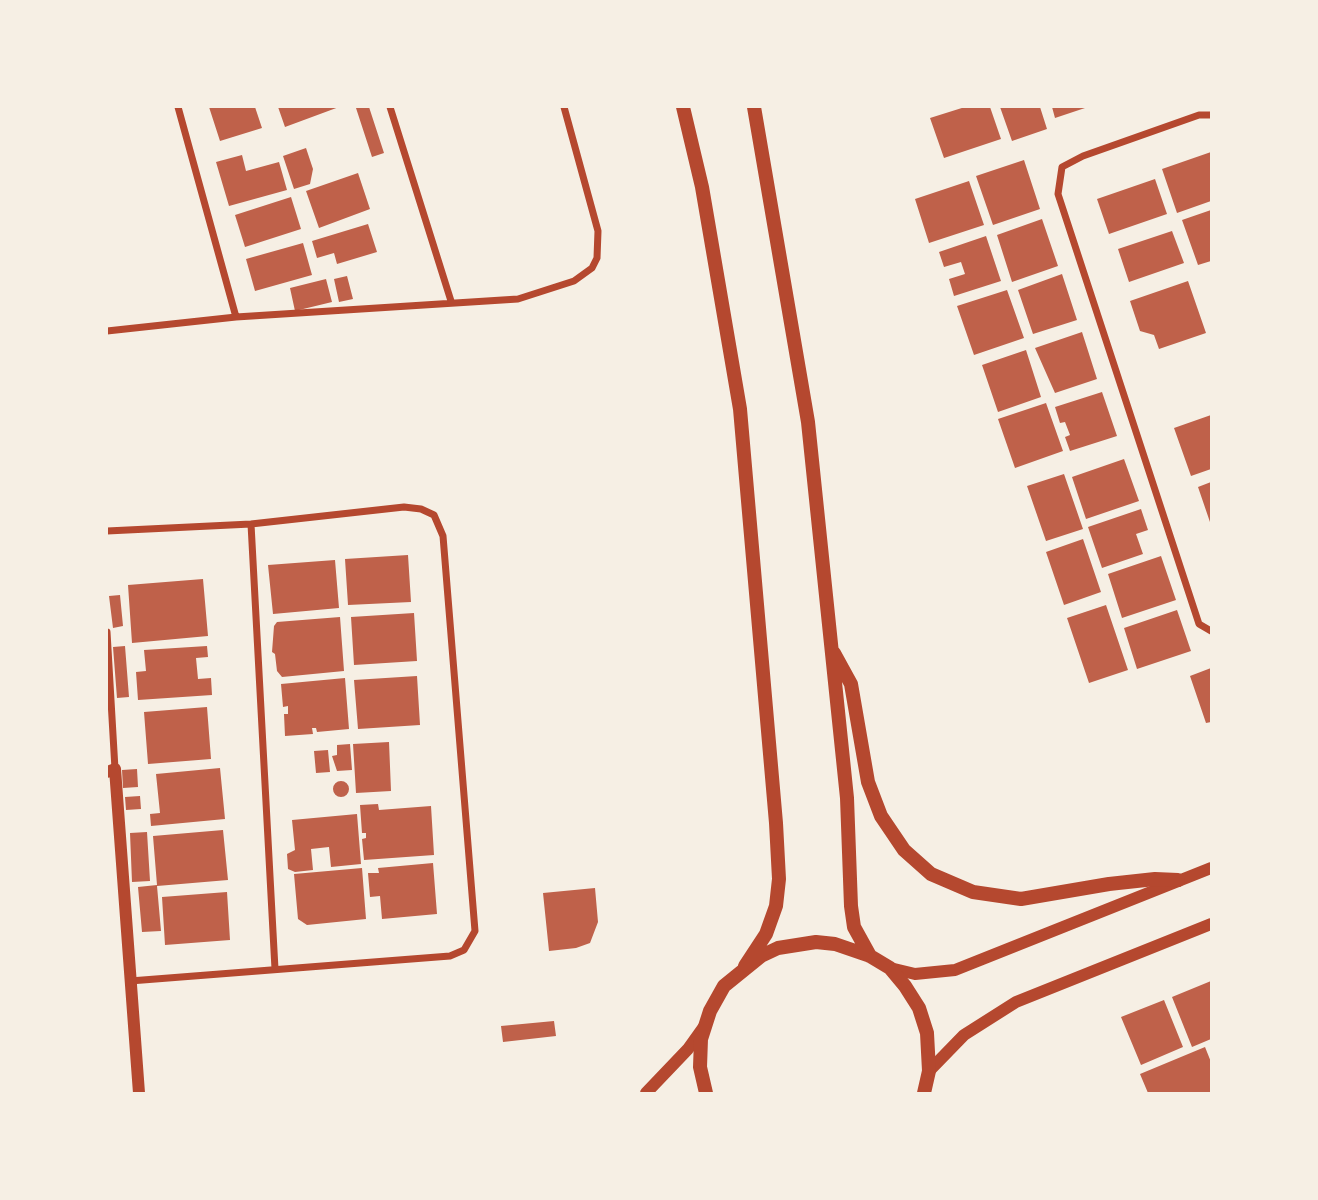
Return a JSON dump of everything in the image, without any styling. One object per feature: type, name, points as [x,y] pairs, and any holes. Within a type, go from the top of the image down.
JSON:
[{"type":"main road","points":[[683,107],[702,187],[741,421],[779,879],[776,906],[766,934],[745,966],[724,986],[705,1025],[700,1067],[706,1093]]},
{"type":"main road","points":[[754,107],[808,422],[847,798],[850,906],[854,926],[870,957]]},
{"type":"main road","points":[[832,651],[851,684],[867,782],[881,816],[904,850],[931,874],[972,892],[1021,900],[1108,884],[1155,879],[1178,880]]},
{"type":"main road","points":[[745,966],[770,952],[797,943],[835,944],[890,968],[919,1008],[927,1033],[929,1071],[924,1093]]},
{"type":"street","points":[[178,107],[236,317]]},
{"type":"street","points":[[390,107],[452,301]]},
{"type":"street","points":[[107,331],[236,317],[452,301],[518,299],[562,287],[592,268],[598,246],[594,211],[564,107]]},
{"type":"street","points":[[1211,115],[1199,115],[1083,156],[1062,167],[1058,194],[1199,624],[1211,631]]},
{"type":"street","points":[[107,531],[251,524],[404,507],[422,509],[434,515],[443,536],[475,931],[464,950],[450,956],[130,981]]},
{"type":"street","points":[[251,524],[275,969]]},
{"type":"street","points":[[107,632],[111,771],[139,1093]]},
{"type":"street","points":[[890,968],[924,974],[955,970],[1211,867]]},
{"type":"street","points":[[929,1071],[964,1035],[1016,1002],[1211,924]]},
{"type":"street","points":[[646,1093],[688,1049],[705,1025]]},
{"type":"building","points":[[209,107],[255,107],[262,128],[220,141]]},
{"type":"building","points":[[278,107],[339,107],[285,127]]},
{"type":"building","points":[[369,107],[384,153],[372,157],[356,108]]},
{"type":"building","points":[[965,107],[990,107],[1001,139],[944,158],[930,118]]},
{"type":"building","points":[[1000,107],[1040,107],[1047,129],[1012,141]]},
{"type":"building","points":[[1052,107],[1088,107],[1055,118]]},
{"type":"building","points":[[306,148],[313,169],[310,184],[294,189],[283,156]]},
{"type":"building","points":[[1211,152],[1211,201],[1177,213],[1162,169]]},
{"type":"building","points":[[242,155],[246,171],[279,162],[287,190],[229,206],[216,162]]},
{"type":"building","points":[[1024,160],[1040,209],[993,225],[976,176]]},
{"type":"building","points":[[358,173],[370,209],[319,228],[306,191]]},
{"type":"building","points":[[1155,179],[1167,214],[1109,234],[1097,199]]},
{"type":"building","points":[[969,181],[984,225],[929,243],[915,199]]},
{"type":"building","points":[[291,197],[301,229],[245,247],[235,215]]},
{"type":"building","points":[[1211,210],[1211,261],[1198,265],[1182,220]]},
{"type":"building","points":[[1042,219],[1058,266],[1012,282],[997,235]]},
{"type":"building","points":[[368,224],[377,252],[337,264],[334,253],[317,258],[312,241]]},
{"type":"building","points":[[1172,231],[1184,263],[1129,282],[1118,249]]},
{"type":"building","points":[[986,236],[1001,281],[954,296],[949,279],[965,274],[961,262],[944,267],[939,252]]},
{"type":"building","points":[[303,243],[312,275],[255,291],[246,259]]},
{"type":"building","points":[[1062,274],[1077,320],[1033,334],[1018,290]]},
{"type":"building","points":[[347,276],[353,299],[339,302],[334,279]]},
{"type":"building","points":[[326,279],[332,302],[295,311],[290,288]]},
{"type":"building","points":[[1188,281],[1206,333],[1159,349],[1154,335],[1140,331],[1130,301]]},
{"type":"building","points":[[1007,290],[1024,338],[974,355],[957,306]]},
{"type":"building","points":[[1082,332],[1097,379],[1055,393],[1035,348]]},
{"type":"building","points":[[1026,350],[1041,397],[998,412],[982,365]]},
{"type":"building","points":[[1102,392],[1117,436],[1070,451],[1065,437],[1070,435],[1065,422],[1060,423],[1055,407]]},
{"type":"building","points":[[1046,403],[1063,451],[1015,468],[998,419]]},
{"type":"building","points":[[1211,415],[1211,469],[1191,476],[1174,428]]},
{"type":"building","points":[[1124,459],[1139,501],[1086,519],[1072,477]]},
{"type":"building","points":[[1064,474],[1083,529],[1046,541],[1027,486]]},
{"type":"building","points":[[1211,482],[1211,525],[1198,487]]},
{"type":"building","points":[[1141,509],[1148,530],[1136,534],[1143,554],[1102,568],[1088,527]]},
{"type":"building","points":[[1083,539],[1101,592],[1064,605],[1046,552]]},
{"type":"building","points":[[408,555],[411,602],[348,605],[345,559]]},
{"type":"building","points":[[1161,556],[1176,600],[1122,618],[1108,574]]},
{"type":"building","points":[[335,560],[339,608],[273,614],[268,565]]},
{"type":"building","points":[[203,579],[208,636],[132,643],[128,585]]},
{"type":"building","points":[[120,595],[123,626],[113,628],[109,596]]},
{"type":"building","points":[[1106,605],[1128,670],[1089,683],[1067,618]]},
{"type":"building","points":[[1177,610],[1191,651],[1137,669],[1124,628]]},
{"type":"building","points":[[414,613],[417,661],[354,665],[351,617]]},
{"type":"building","points":[[340,617],[344,671],[282,677],[277,671],[275,654],[272,652],[274,626],[277,622]]},
{"type":"building","points":[[125,646],[129,697],[117,698],[113,647]]},
{"type":"building","points":[[207,646],[208,657],[196,658],[198,679],[211,678],[212,695],[138,700],[136,672],[146,671],[144,650]]},
{"type":"building","points":[[1211,668],[1211,722],[1206,723],[1190,676]]},
{"type":"building","points":[[417,676],[420,725],[358,729],[354,680]]},
{"type":"building","points":[[345,678],[349,729],[317,732],[316,728],[312,728],[313,734],[285,736],[284,714],[288,714],[288,706],[283,707],[281,684]]},
{"type":"building","points":[[207,707],[211,759],[148,764],[144,712]]},
{"type":"building","points":[[389,742],[391,791],[356,793],[353,744]]},
{"type":"building","points":[[350,744],[352,770],[337,771],[332,756],[337,755],[337,745]]},
{"type":"building","points":[[328,750],[330,772],[316,773],[314,751]]},
{"type":"building","points":[[220,768],[225,819],[151,826],[150,814],[160,813],[156,774]]},
{"type":"building","points":[[137,769],[138,787],[123,788],[122,770]]},
{"type":"building","points":[[341,781],[347,783],[347,795],[341,797],[335,795],[333,789],[335,783]]},
{"type":"building","points":[[140,796],[141,809],[126,810],[125,797]]},
{"type":"building","points":[[378,804],[379,810],[431,806],[434,855],[364,860],[362,839],[366,838],[366,833],[362,833],[360,805]]},
{"type":"building","points":[[357,814],[361,864],[331,867],[329,847],[311,849],[313,870],[295,872],[288,869],[287,854],[295,850],[292,820]]},
{"type":"building","points":[[223,830],[228,880],[157,886],[161,931],[142,932],[138,887],[157,885],[153,836]]},
{"type":"building","points":[[147,832],[150,881],[132,882],[130,833]]},
{"type":"building","points":[[433,863],[437,914],[382,919],[380,896],[370,897],[368,873],[379,873],[378,868]]},
{"type":"building","points":[[362,868],[366,919],[307,925],[298,919],[294,874]]},
{"type":"building","points":[[595,888],[598,922],[590,943],[576,948],[549,951],[543,893]]},
{"type":"building","points":[[227,892],[230,940],[165,945],[162,897]]},
{"type":"building","points":[[1211,981],[1211,1039],[1192,1047],[1172,997]]},
{"type":"building","points":[[1164,1000],[1183,1047],[1141,1065],[1121,1017]]},
{"type":"building","points":[[554,1021],[556,1036],[503,1042],[501,1026]]},
{"type":"building","points":[[1205,1047],[1211,1062],[1211,1093],[1148,1093],[1140,1074]]}]
